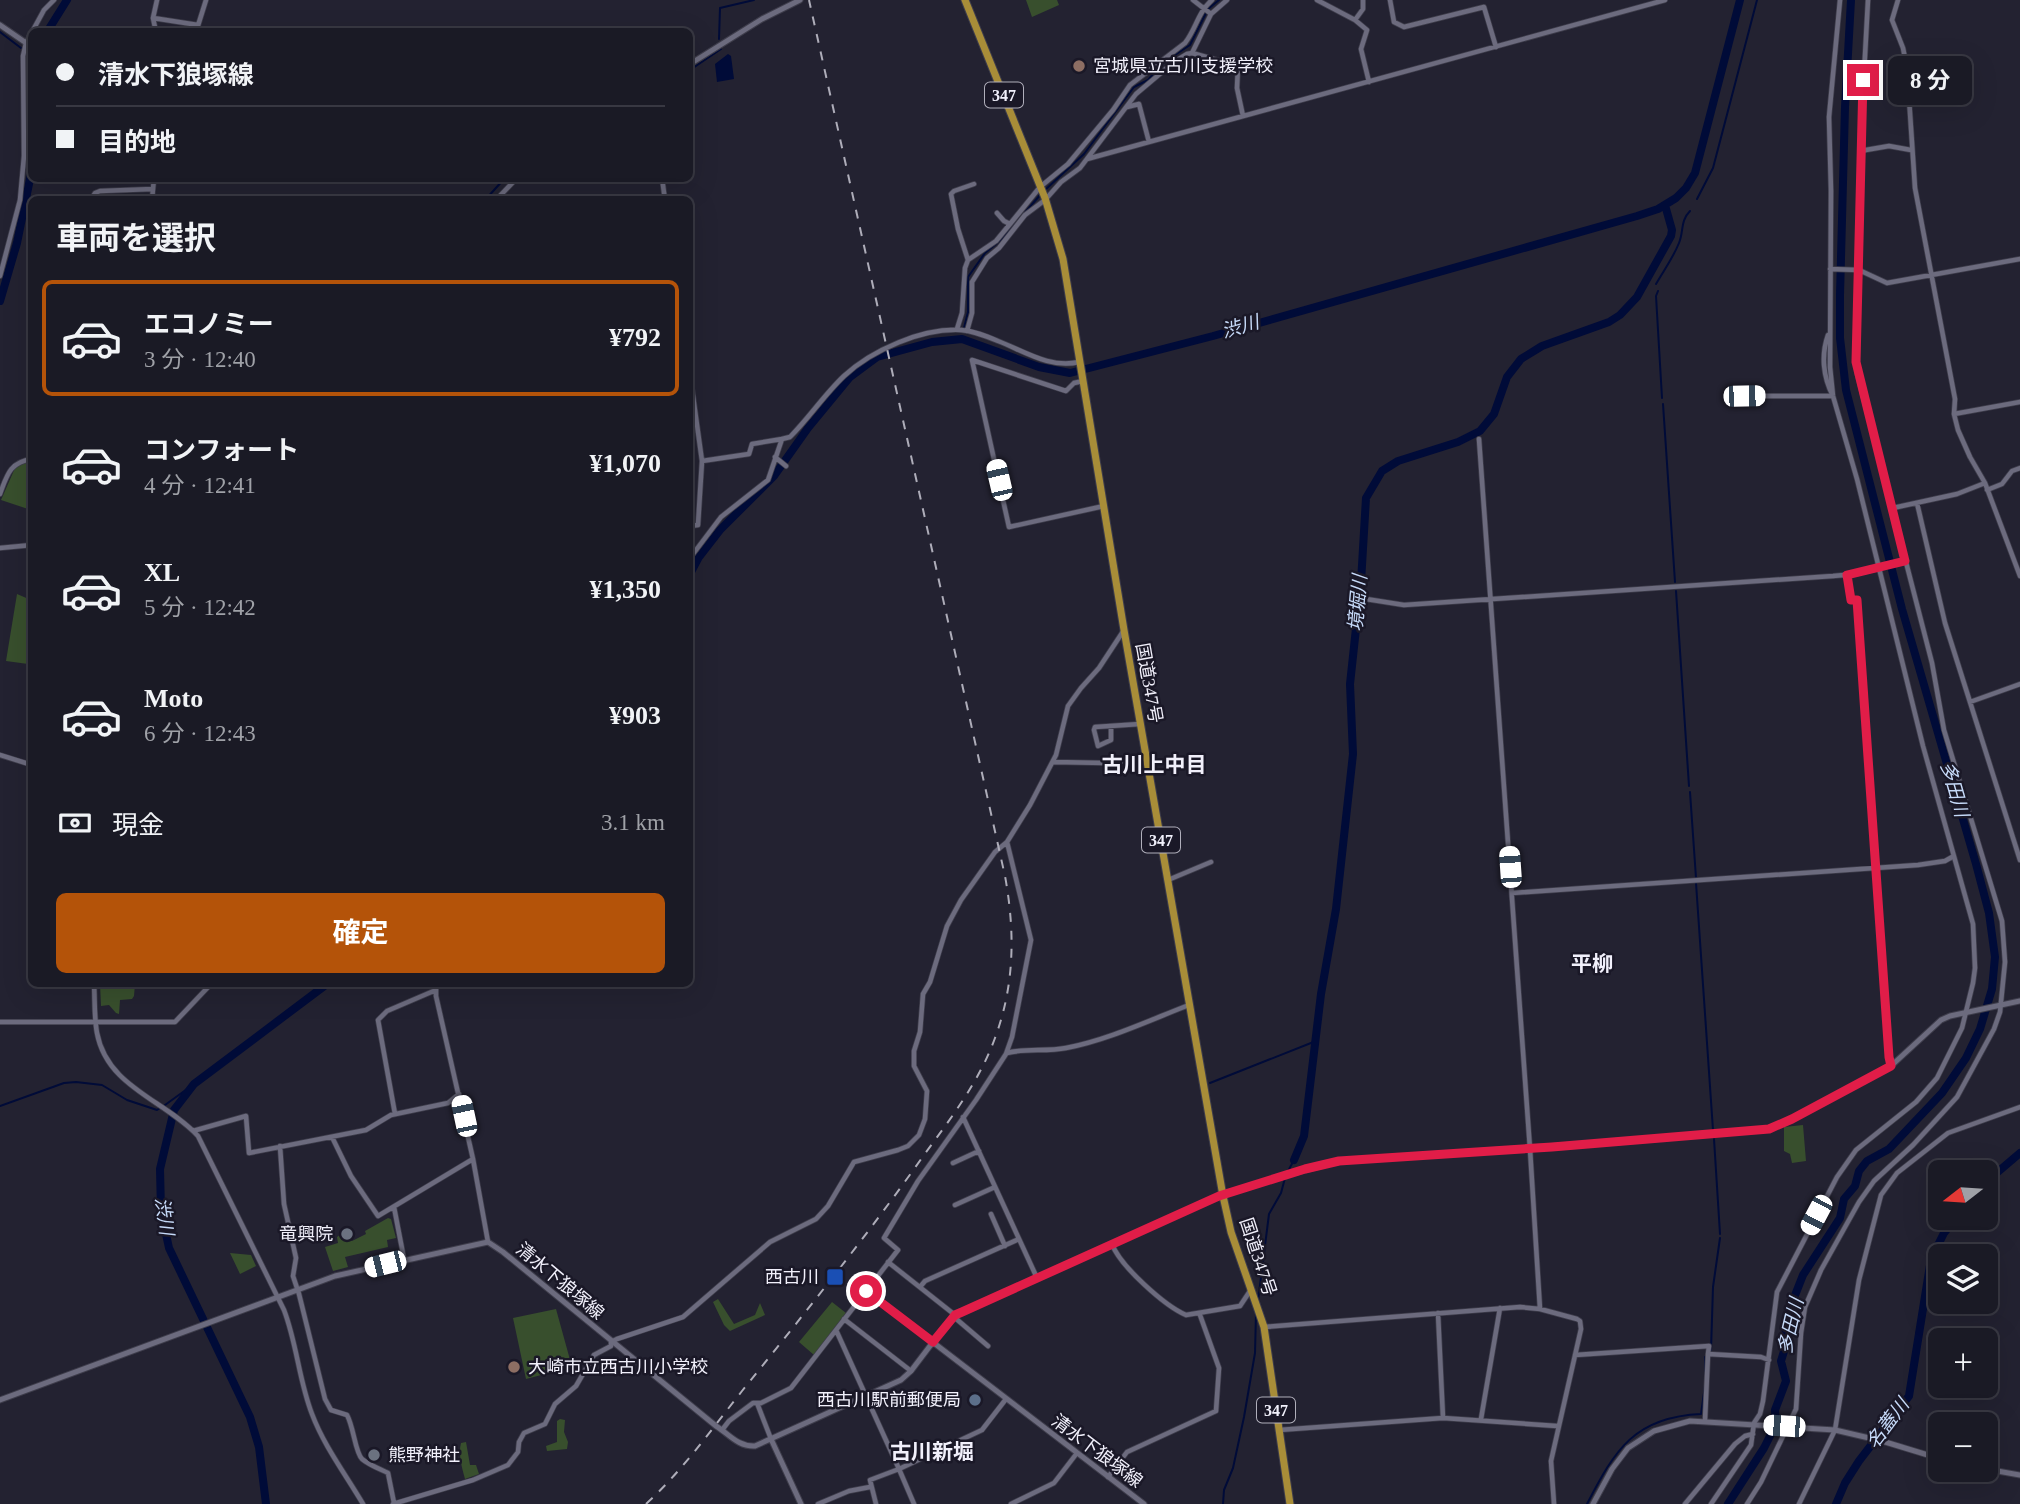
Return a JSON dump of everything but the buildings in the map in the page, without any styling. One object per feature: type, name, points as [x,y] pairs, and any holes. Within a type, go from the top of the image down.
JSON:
[{"type":"highway","name":"国道347号","points":[[965,0],[1043,194],[1063,259],[1124,631],[1223,1196],[1230,1232],[1264,1327],[1290,1504]]},
{"type":"main road","points":[[693,62],[762,19],[800,0]]},
{"type":"main road","points":[[0,24],[28,44]]},
{"type":"main road","points":[[1293,1173],[1339,1161],[1530,1149],[1769,1129],[1891,1066],[1934,1025],[1950,1016],[2020,1002]]},
{"type":"main road","points":[[0,1400],[335,1276],[488,1242]]},
{"type":"main road","name":"清水下狼塚線","points":[[488,1242],[738,1443],[747,1446],[755,1446],[901,1380],[933,1342]]},
{"type":"main road","name":"清水下狼塚線","points":[[866,1291],[1144,1504]]},
{"type":"main road","points":[[1593,1504],[1620,1457],[1636,1441],[1676,1423],[1705,1420],[1835,1430],[1928,1455]]},
{"type":"main road","points":[[771,1439],[801,1504]]},
{"type":"main road","points":[[1998,1471],[2020,1475]]},
{"type":"street","points":[[34,28],[44,10],[54,0]]},
{"type":"street","points":[[155,28],[153,18],[157,0]]},
{"type":"street","points":[[197,28],[206,0]]},
{"type":"street","points":[[1193,0],[1207,10]]},
{"type":"street","points":[[962,331],[972,313],[971,285],[981,266],[999,248],[1113,110],[1130,85],[1185,43],[1212,0]]},
{"type":"street","points":[[1192,53],[1207,10],[1227,0]]},
{"type":"street","points":[[1317,0],[1355,20],[1367,30],[1361,49],[1369,82]]},
{"type":"street","points":[[1355,20],[1363,9],[1363,0]]},
{"type":"street","points":[[1390,0],[1394,22],[1404,27],[1484,7],[1496,47]]},
{"type":"street","points":[[1087,159],[1665,0]]},
{"type":"street","points":[[1711,1504],[1751,1446],[1763,1401],[1777,1292],[1837,1177],[1856,1150],[1916,1102],[1937,1078],[1958,1037],[1967,1013],[1973,983],[1975,947],[1970,914],[1952,857],[1857,479],[1833,396],[1829,117],[1840,0]]},
{"type":"street","points":[[1747,1504],[1761,1482],[1796,1409],[1805,1307],[1821,1270],[1874,1181],[1913,1145],[1957,1097],[1994,1029],[2005,962],[2003,921],[1944,730],[1932,663],[1857,372],[1860,151],[1868,0]]},
{"type":"street","points":[[1898,0],[1892,20],[1903,48],[1907,68],[1911,150],[1916,188],[1955,399],[1954,414],[1970,457],[1984,483],[2017,562],[2020,576]]},
{"type":"street","points":[[153,18],[193,28]]},
{"type":"street","points":[[0,275],[20,200],[24,156],[22,78],[28,50]]},
{"type":"street","points":[[962,331],[965,268],[968,260],[996,241],[1010,224],[1043,194],[1080,168],[1136,94],[1163,71],[1192,53],[1238,66],[1237,88],[1243,116]]},
{"type":"street","points":[[1127,107],[1139,104],[1149,142]]},
{"type":"street","points":[[1860,151],[1889,146],[1911,150]]},
{"type":"street","points":[[152,196],[154,182]]},
{"type":"street","points":[[500,196],[513,182]]},
{"type":"street","points":[[968,260],[956,222],[951,194],[974,184]]},
{"type":"street","points":[[93,196],[100,191],[153,189]]},
{"type":"street","points":[[997,213],[1010,224]]},
{"type":"street","points":[[1831,269],[1858,270],[1887,283],[2020,259]]},
{"type":"street","points":[[702,461],[748,454],[752,444],[790,437],[844,377],[865,359],[887,346],[923,335],[962,331],[1058,365],[1079,364]]},
{"type":"street","points":[[1082,379],[1066,390],[972,360],[1009,527],[1104,506]]},
{"type":"street","points":[[693,396],[702,461],[698,526],[693,526]]},
{"type":"street","points":[[1744,396],[1833,396]]},
{"type":"street","points":[[1954,414],[2020,402]]},
{"type":"street","points":[[693,554],[721,517],[768,480],[782,439]]},
{"type":"street","points":[[1479,439],[1539,1309]]},
{"type":"street","points":[[775,456],[786,466]]},
{"type":"street","points":[[0,494],[11,467],[28,460]]},
{"type":"street","points":[[1987,490],[2002,484],[2012,471],[2020,468]]},
{"type":"street","points":[[1893,508],[1965,491],[1984,483]]},
{"type":"street","points":[[1917,503],[1937,596],[2020,860]]},
{"type":"street","points":[[0,548],[28,545]]},
{"type":"street","points":[[1366,599],[1404,605],[1847,575],[1904,561]]},
{"type":"street","points":[[1847,575],[1851,600],[1857,600],[1891,1066]]},
{"type":"street","points":[[280,1146],[284,1204],[296,1258],[293,1276],[328,1407],[347,1415],[362,1459],[388,1473],[394,1504],[473,1480],[508,1465],[518,1452],[524,1433],[545,1424],[555,1404],[576,1385],[594,1355],[611,1346],[611,1342],[683,1317],[770,1242],[816,1219],[828,1206],[853,1162],[898,1150],[915,1140],[925,1119],[928,1101],[925,1085],[913,1059],[920,1032],[923,994],[930,982],[949,921],[995,852],[1007,842],[1030,805],[1054,762],[1068,706],[1124,631]]},
{"type":"street","points":[[1970,702],[2020,684]]},
{"type":"street","points":[[1111,727],[1111,740],[1098,746],[1095,727],[1140,724]]},
{"type":"street","points":[[0,755],[28,764]]},
{"type":"street","points":[[1054,762],[1106,763],[1146,758]]},
{"type":"street","points":[[722,1430],[753,1403],[761,1404],[788,1391],[898,1250],[884,1238],[918,1181],[1006,1054],[1031,940],[1007,842]]},
{"type":"street","points":[[1512,893],[1875,868],[1945,861],[1952,857]]},
{"type":"street","points":[[1168,880],[1211,862]]},
{"type":"street","points":[[94,987],[96,1022],[101,1046],[112,1068],[125,1082],[181,1119],[198,1136],[279,1296],[292,1330],[312,1414],[363,1504]]},
{"type":"street","points":[[0,1022],[175,1022],[208,987]]},
{"type":"street","points":[[395,1114],[377,1020],[387,1011],[436,987],[488,1242]]},
{"type":"street","points":[[1006,1054],[1018,1050],[1065,1048],[1084,1043],[1190,1004]]},
{"type":"street","points":[[193,1131],[246,1116],[249,1153],[366,1130],[395,1114],[448,1103],[459,1094]]},
{"type":"street","points":[[1799,1504],[1835,1430],[1859,1280],[1881,1195],[1897,1172],[1948,1133],[2020,1107]]},
{"type":"street","points":[[963,1117],[1037,1278]]},
{"type":"street","points":[[332,1137],[351,1176],[378,1216],[473,1159]]},
{"type":"street","points":[[953,1163],[979,1151]]},
{"type":"street","points":[[933,1342],[955,1316],[1223,1196],[1293,1173]]},
{"type":"street","points":[[955,1205],[995,1187]]},
{"type":"street","points":[[394,1207],[404,1259]]},
{"type":"street","points":[[990,1214],[1005,1246]]},
{"type":"street","points":[[920,1287],[925,1281],[1019,1240]]},
{"type":"street","points":[[1112,1244],[1122,1264],[1186,1315],[1200,1315],[1240,1306],[1251,1291]]},
{"type":"street","points":[[888,1262],[988,1346]]},
{"type":"street","points":[[1481,1419],[1500,1308]]},
{"type":"street","points":[[1264,1327],[1500,1308],[1539,1309],[1580,1321],[1581,1329],[1551,1461],[1554,1504]]},
{"type":"street","points":[[1438,1313],[1443,1418]]},
{"type":"street","points":[[1108,1477],[1127,1452],[1216,1411],[1219,1368],[1200,1315]]},
{"type":"street","points":[[844,1320],[911,1371]]},
{"type":"street","points":[[836,1331],[914,1504]]},
{"type":"street","points":[[1575,1355],[1709,1346],[1705,1420]]},
{"type":"street","points":[[1708,1354],[1761,1357],[1769,1360]]},
{"type":"street","points":[[876,1504],[870,1480],[982,1430],[1006,1399]]},
{"type":"street","points":[[757,1403],[771,1439]]},
{"type":"street","points":[[1279,1430],[1443,1418],[1557,1426]]},
{"type":"street","points":[[1685,1504],[1735,1444],[1745,1436],[1753,1434]]},
{"type":"street","points":[[1011,1504],[1054,1483],[1077,1453]]},
{"type":"street","points":[[818,1504],[849,1491],[870,1487]]},
{"type":"green space","points":[[1026,0],[1057,0],[1059,5],[1032,17]]},
{"type":"green space","points":[[28,462],[28,509],[1,500],[19,464]]},
{"type":"green space","points":[[17,594],[28,599],[28,664],[6,661]]},
{"type":"green space","points":[[100,987],[135,987],[132,999],[120,1000],[119,1014],[109,1005],[101,1006]]},
{"type":"green space","points":[[1803,1125],[1806,1161],[1792,1163],[1790,1154],[1784,1151],[1784,1127]]},
{"type":"green space","points":[[388,1218],[391,1219],[396,1238],[387,1240],[388,1247],[345,1257],[348,1267],[333,1271],[325,1247],[338,1243],[337,1237],[344,1232],[348,1240],[352,1241]]},
{"type":"green space","points":[[230,1253],[251,1255],[256,1266],[240,1274]]},
{"type":"green space","points":[[718,1299],[734,1324],[755,1315],[760,1303],[765,1315],[730,1331],[724,1325],[713,1302]]},
{"type":"green space","points":[[832,1302],[846,1313],[814,1355],[799,1342]]},
{"type":"green space","points":[[556,1309],[572,1367],[526,1379],[513,1318]]},
{"type":"green space","points":[[565,1420],[567,1449],[547,1451],[546,1446],[557,1442],[557,1421]]},
{"type":"green space","points":[[466,1442],[470,1465],[476,1465],[479,1474],[465,1479],[460,1452],[461,1443]]},
{"type":"water","points":[[728,54],[731,56],[734,79],[717,82],[715,64]]},
{"type":"waterway","points":[[50,28],[67,0]]},
{"type":"waterway","points":[[719,39],[720,8],[754,0]]},
{"type":"waterway","points":[[1045,190],[1084,154],[1134,87],[1148,80],[1163,63],[1190,45],[1208,9],[1219,0]]},
{"type":"waterway","name":"渋川","points":[[693,568],[720,530],[774,476],[808,428],[850,377],[877,357],[932,342],[962,339],[1039,367],[1070,373],[1213,336],[1658,209],[1676,198],[1695,173],[1740,0]]},
{"type":"waterway","points":[[1697,199],[1713,168],[1757,0]]},
{"type":"waterway","name":"多田川","points":[[1728,1504],[1776,1424],[1775,1410],[1786,1381],[1781,1361],[1785,1348],[1786,1326],[1803,1275],[1840,1218],[1844,1199],[1855,1186],[1859,1171],[1867,1161],[1889,1149],[1942,1093],[1966,1058],[1980,1029],[1992,989],[1995,957],[1989,913],[1902,609],[1846,390],[1840,338],[1840,295],[1851,0]]},
{"type":"waterway","points":[[0,32],[21,48]]},
{"type":"waterway","points":[[693,68],[721,49]]},
{"type":"waterway","points":[[0,301],[17,243],[29,182]]},
{"type":"waterway","points":[[489,196],[501,182]]},
{"type":"waterway","points":[[964,328],[968,312],[968,277],[985,253],[1002,239],[1041,194]]},
{"type":"waterway","name":"境堀川","points":[[1294,1160],[1304,1136],[1321,994],[1336,909],[1353,754],[1350,684],[1361,582],[1366,498],[1382,471],[1398,461],[1458,442],[1480,431],[1494,414],[1507,377],[1521,359],[1542,346],[1609,322],[1620,315],[1637,297],[1671,236],[1672,230],[1665,205]]},
{"type":"waterway","points":[[1656,284],[1677,248],[1690,211]]},
{"type":"waterway","points":[[1658,291],[1656,296],[1662,398]]},
{"type":"waterway","points":[[1663,404],[1675,582]]},
{"type":"waterway","points":[[1676,591],[1689,786]]},
{"type":"waterway","points":[[1690,792],[1696,878]]},
{"type":"waterway","points":[[1696,883],[1713,1130]]},
{"type":"waterway","name":"渋川","points":[[266,1504],[259,1447],[250,1417],[169,1248],[161,1211],[160,1169],[174,1110],[194,1084],[323,987]]},
{"type":"waterway","points":[[1210,1083],[1316,1041]]},
{"type":"waterway","points":[[0,1106],[64,1083],[76,1082],[102,1085],[127,1100],[157,1110],[160,1108]]},
{"type":"waterway","points":[[165,1105],[194,1084]]},
{"type":"waterway","points":[[1714,1139],[1720,1234]]},
{"type":"waterway","name":"名蓋川","points":[[1998,1172],[2020,1153]]},
{"type":"waterway","points":[[1287,1173],[1294,1160]]},
{"type":"waterway","points":[[1258,1301],[1269,1214],[1281,1193],[1285,1178]]},
{"type":"waterway","name":"名蓋川","points":[[1836,1504],[1859,1461],[1909,1396],[1931,1259],[1946,1230]]},
{"type":"waterway","points":[[1711,1350],[1713,1287],[1720,1238]]},
{"type":"waterway","points":[[1223,1504],[1224,1490],[1233,1468],[1244,1417],[1255,1353],[1256,1313]]},
{"type":"waterway","points":[[1705,1357],[1705,1377]]},
{"type":"waterway","points":[[1587,1504],[1607,1468],[1629,1440],[1659,1422],[1701,1414],[1705,1386]]},
{"type":"railway","points":[[646,1504],[696,1449],[812,1304],[954,1113],[973,1085],[995,1038],[1010,978],[1012,937],[1005,876],[809,0]]},
{"type":"place","name":"宮城県立古川支援学校","points":[[1079,66]]},
{"type":"place","name":"竜興院","points":[[347,1234]]},
{"type":"place","name":"西古川","points":[[835,1277]]},
{"type":"place","name":"大崎市立西古川小学校","points":[[514,1367]]},
{"type":"place","name":"西古川駅前郵便局","points":[[975,1400]]},
{"type":"place","name":"熊野神社","points":[[374,1455]]},
{"type":"district","name":"古川上中目","points":[[1154,765]]},
{"type":"district","name":"平柳","points":[[1592,964]]},
{"type":"district","name":"古川新堀","points":[[932,1452]]},
{"type":"route","points":[[866,1291],[933,1342],[955,1315],[1219,1196],[1305,1169],[1339,1161],[1759,1131],[1779,1126],[1891,1066],[1857,600],[1851,600],[1847,575],[1905,561],[1856,362],[1863,80]]}]
